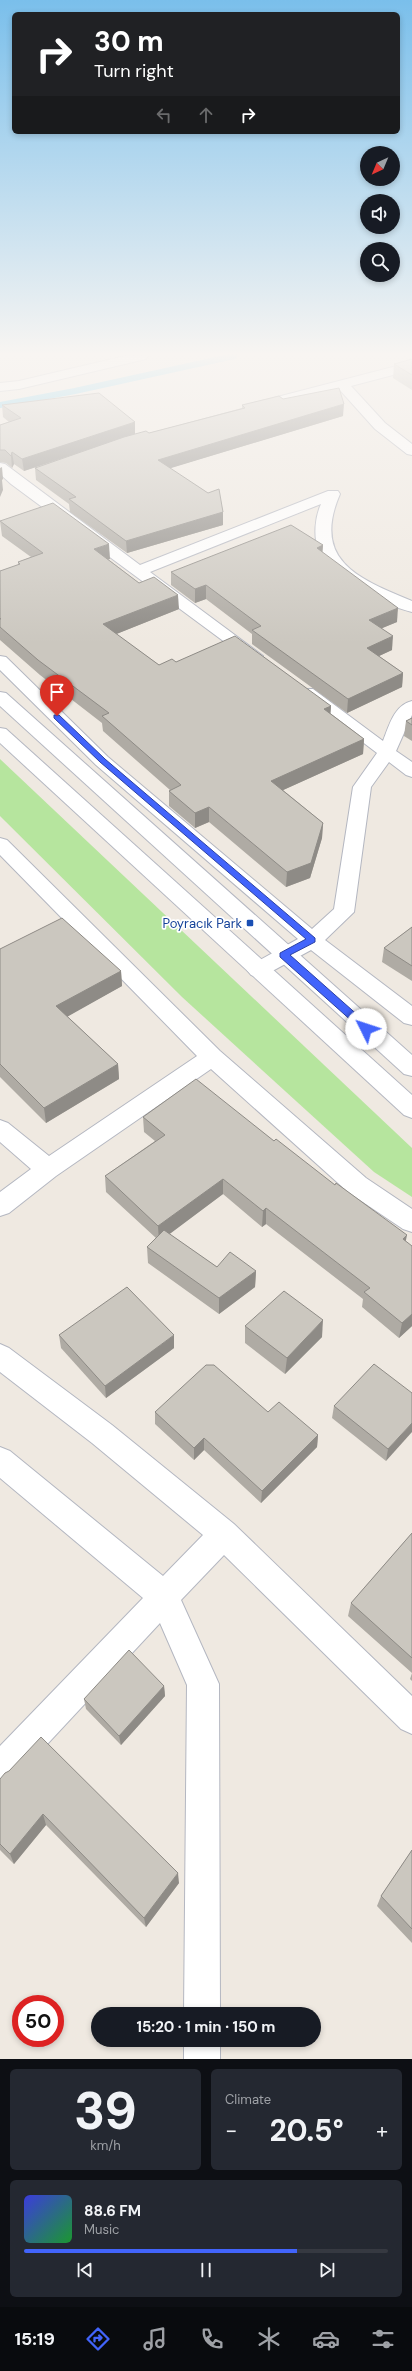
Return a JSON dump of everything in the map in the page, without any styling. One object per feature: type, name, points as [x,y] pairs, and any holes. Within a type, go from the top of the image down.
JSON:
[{"type":"street","points":[[0,467],[23,479],[138,571],[266,664]]},
{"type":"street","points":[[0,487],[23,479]]},
{"type":"street","points":[[138,571],[333,494],[324,517],[327,551],[339,566],[357,580],[389,598],[412,607]]},
{"type":"street","points":[[0,661],[102,761],[312,940],[412,1017]]},
{"type":"street","points":[[291,682],[412,771]]},
{"type":"street","points":[[0,697],[284,955],[412,1068]]},
{"type":"street","points":[[258,970],[312,940],[344,912],[362,787],[387,752],[403,714],[412,706]]},
{"type":"street","points":[[0,733],[412,1109]]},
{"type":"street","points":[[0,844],[212,1057],[356,1185],[412,1222]]},
{"type":"street","points":[[0,1206],[48,1169],[212,1057]]},
{"type":"street","points":[[0,1128],[48,1169]]},
{"type":"street","points":[[0,1356],[102,1434],[224,1534],[412,1718]]},
{"type":"street","points":[[0,1460],[164,1596],[203,1684],[202,2007]]},
{"type":"street","points":[[0,1770],[224,1534]]},
{"type":"street","points":[[202,2047],[202,2059]]},
{"type":"green space","points":[[0,759],[412,1148],[412,1197],[374,1172],[182,997],[0,816]]},
{"type":"building","points":[[12,452],[43,452],[22,459]]},
{"type":"building","points":[[81,452],[184,452],[158,460],[208,493],[219,489],[223,512],[126,541],[69,499],[76,497],[35,468]]},
{"type":"building","points":[[53,503],[109,544],[94,549],[139,583],[154,577],[178,595],[103,624],[159,665],[172,659],[176,662],[235,636],[331,706],[324,709],[364,739],[271,781],[323,823],[311,863],[287,872],[209,807],[195,813],[169,791],[181,785],[102,716],[109,713],[38,660],[0,627],[0,571],[20,564],[18,562],[43,553],[0,521]]},
{"type":"building","points":[[291,525],[323,545],[317,548],[398,608],[369,620],[393,636],[367,648],[403,673],[348,699],[252,630],[261,626],[206,585],[195,589],[171,572]]},
{"type":"building","points":[[412,718],[412,725],[406,721]]},
{"type":"building","points":[[62,918],[121,971],[56,1006],[118,1064],[44,1108],[0,1064],[0,949]]},
{"type":"building","points":[[412,927],[412,966],[384,948]]},
{"type":"building","points":[[196,1079],[274,1141],[276,1139],[335,1185],[336,1183],[407,1235],[403,1239],[412,1246],[412,1314],[402,1323],[364,1292],[370,1288],[266,1208],[263,1211],[223,1179],[158,1226],[105,1176],[165,1135],[143,1117]]},
{"type":"building","points":[[164,1230],[217,1267],[230,1252],[256,1271],[219,1298],[147,1247]]},
{"type":"building","points":[[127,1287],[174,1335],[105,1386],[59,1335]]},
{"type":"building","points":[[284,1291],[323,1320],[287,1358],[245,1326]]},
{"type":"building","points":[[374,1364],[412,1393],[412,1423],[388,1449],[334,1406]]},
{"type":"building","points":[[206,1365],[214,1365],[268,1412],[279,1402],[318,1435],[262,1491],[204,1438],[194,1448],[155,1412]]},
{"type":"building","points":[[412,1533],[412,1658],[351,1603]]},
{"type":"building","points":[[129,1650],[164,1686],[119,1736],[84,1699]]},
{"type":"building","points":[[41,1737],[178,1873],[144,1918],[43,1814],[10,1854],[0,1844],[0,1779]]},
{"type":"building","points":[[412,1850],[412,1929],[381,1896]]},
{"type":"place","name":"Poyracık Park","points":[[250,923]]},
{"type":"route","points":[[57,716],[102,761],[312,940],[284,955],[366,1029]]}]
